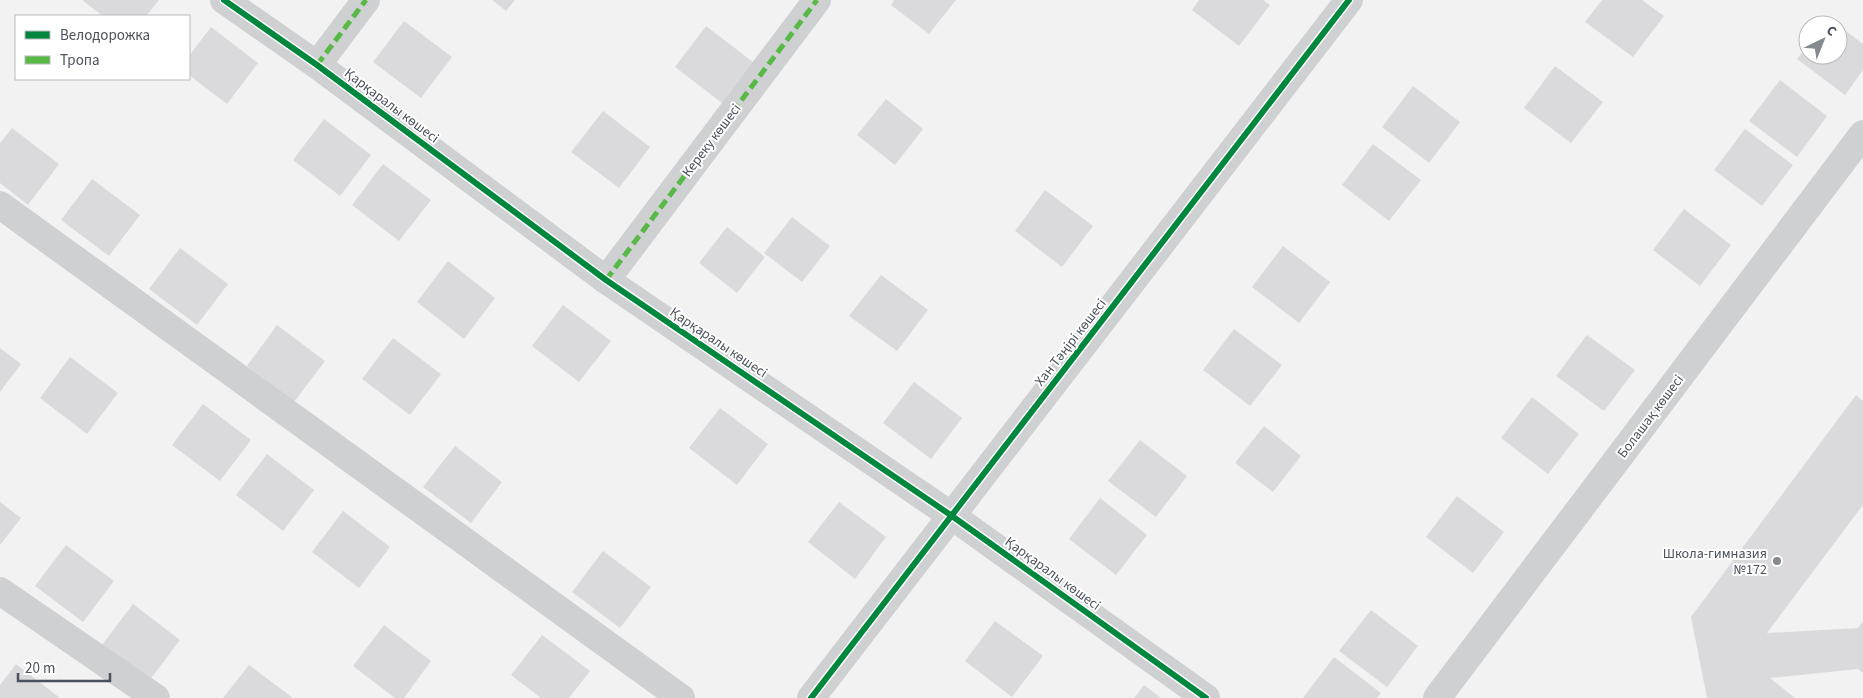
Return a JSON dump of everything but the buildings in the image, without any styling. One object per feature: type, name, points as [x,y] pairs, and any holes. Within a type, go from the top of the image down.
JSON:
[{"type":"street","name":"Қарқаралы көшесі","points":[[224,0],[317,65],[606,280],[952,516],[1206,698]]},
{"type":"street","points":[[317,65],[366,0]]},
{"type":"street","name":"Кереку көшесі","points":[[606,280],[816,0]]},
{"type":"street","name":"Хан Тәңірі көшесі","points":[[810,698],[1349,0]]},
{"type":"street","name":"Болашақ көшесі","points":[[1437,698],[1863,134]]},
{"type":"street","points":[[0,204],[682,698]]},
{"type":"street","points":[[0,591],[156,698]]},
{"type":"marked path","points":[[317,65],[366,0]]},
{"type":"marked path","points":[[606,280],[817,0]]},
{"type":"cycle path","points":[[224,0],[317,65],[606,280],[952,516],[1206,698]]},
{"type":"cycle path","points":[[811,698],[1349,0]]},
{"type":"place","name":"Школа-гимназия №172","points":[[1777,561]]}]
